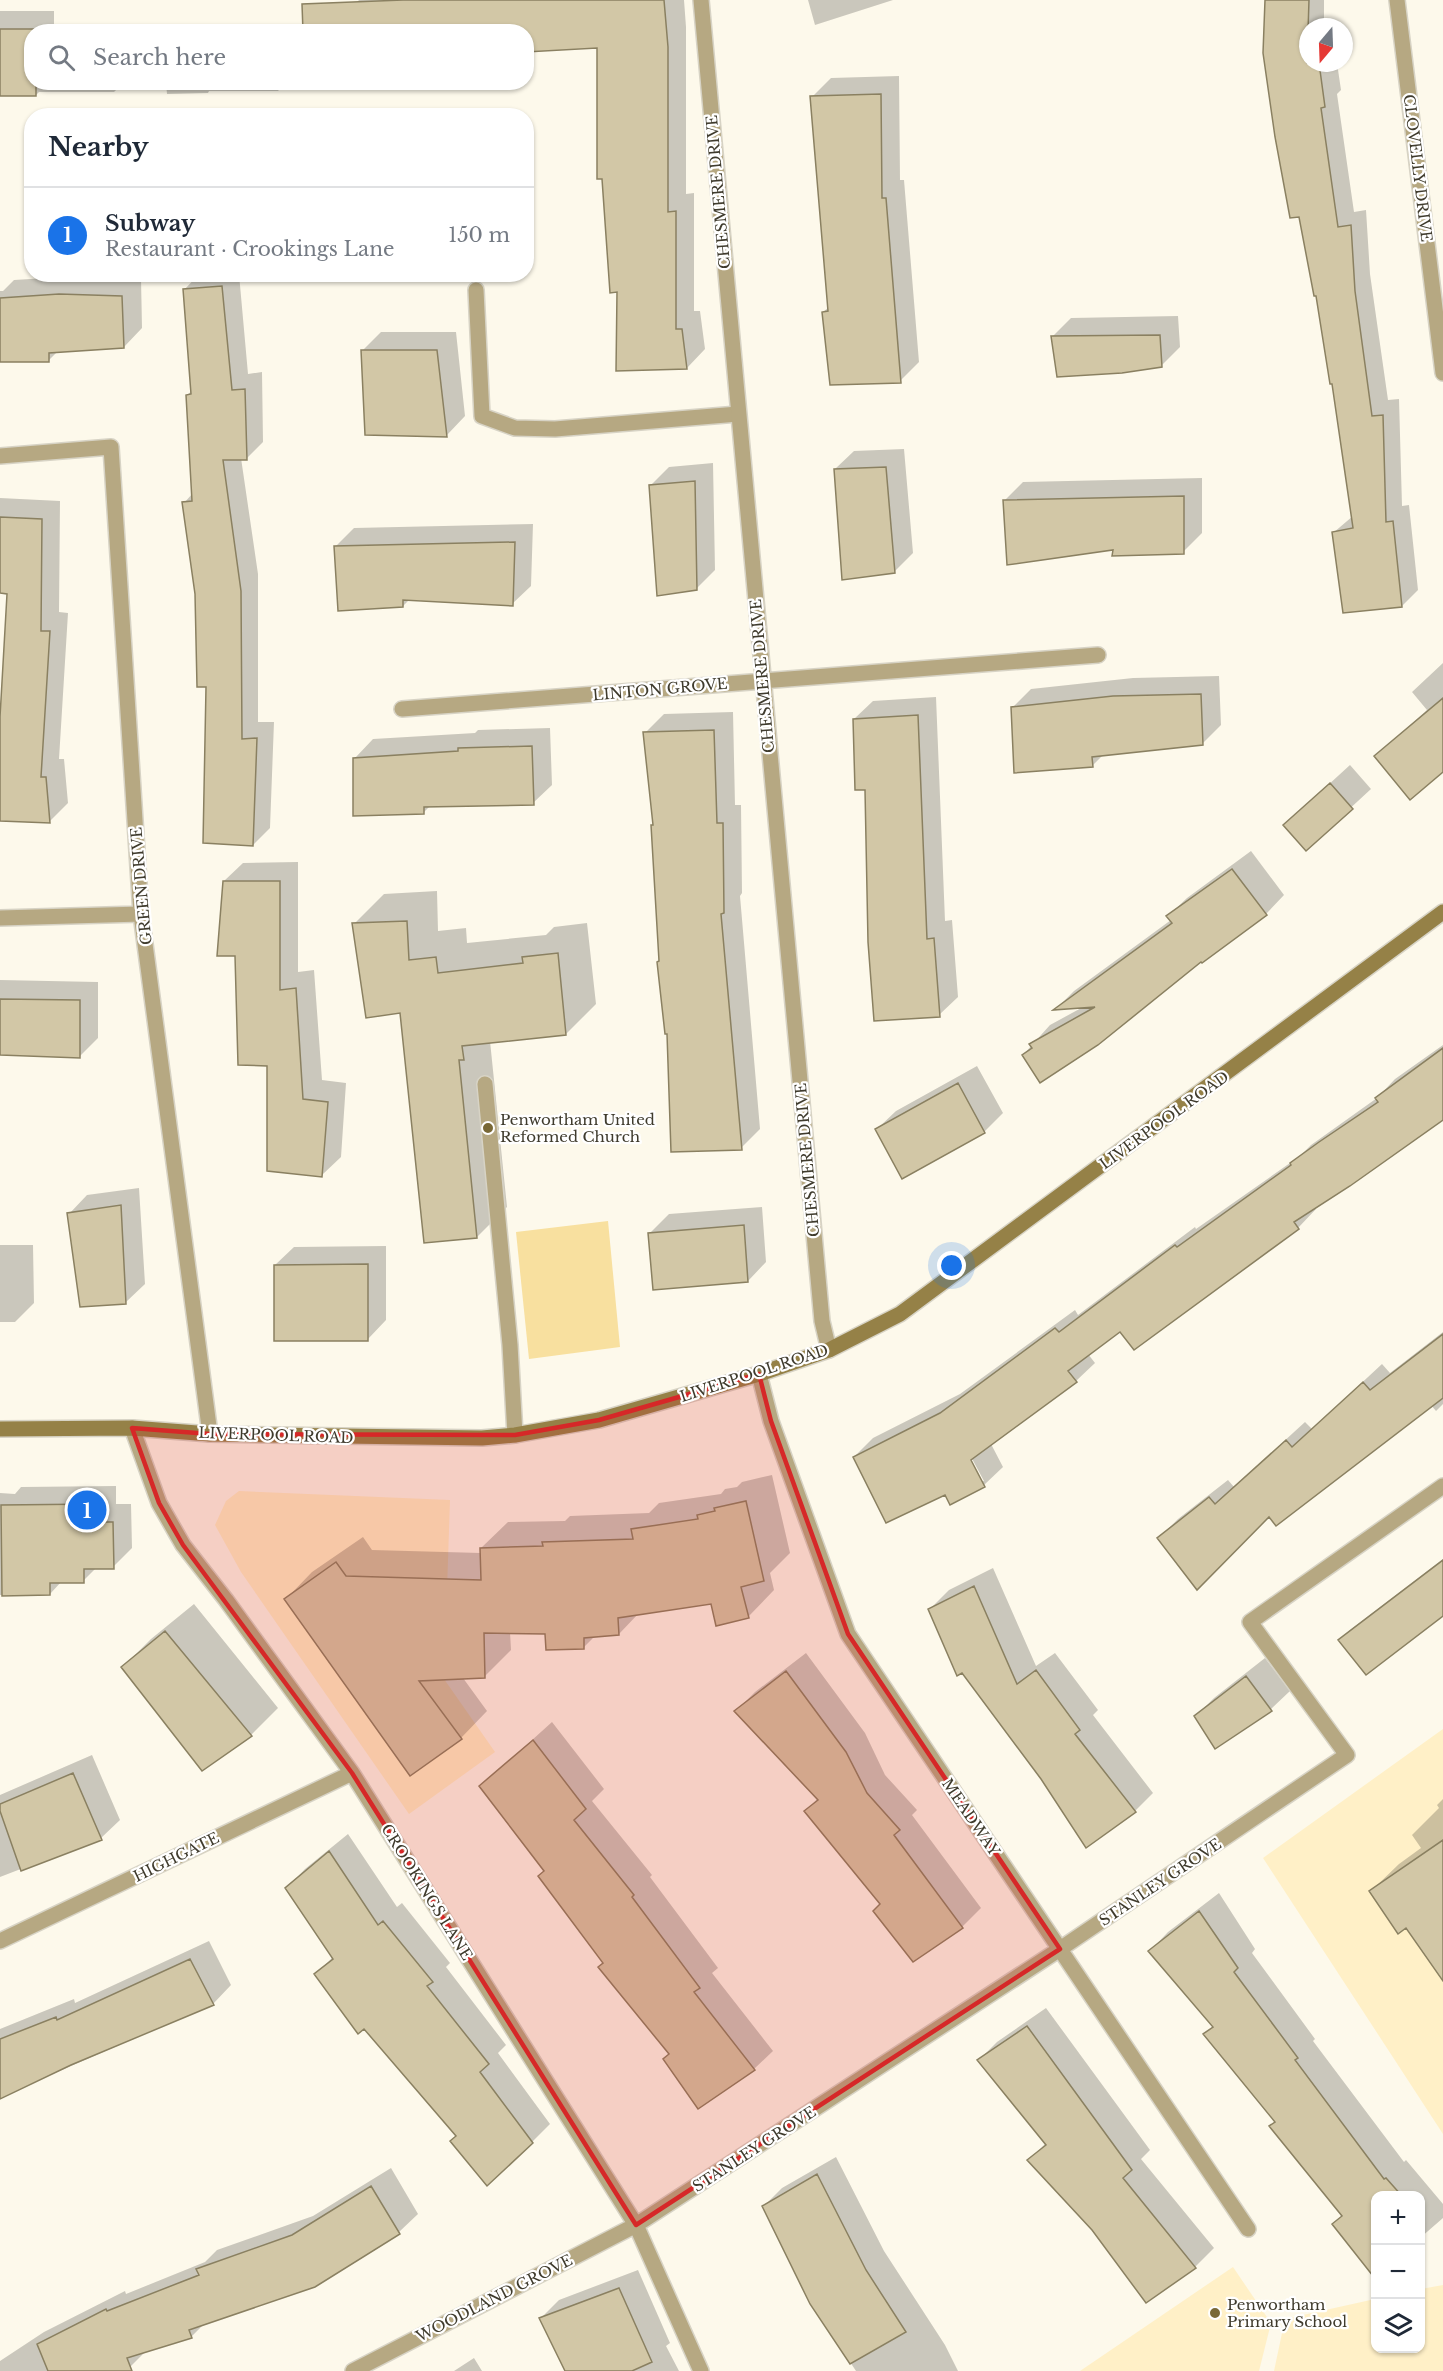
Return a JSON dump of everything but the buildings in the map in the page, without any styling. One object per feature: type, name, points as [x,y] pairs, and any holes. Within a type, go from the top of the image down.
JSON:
[{"type":"street","name":"CHESMERE DRIVE","points":[[701,0],[822,1321],[829,1350]]},
{"type":"street","name":"CLOVELLY DRIVE","points":[[1397,0],[1443,373]]},
{"type":"street","points":[[476,290],[482,417],[515,428],[555,429],[738,414]]},
{"type":"street","name":"GREEN DRIVE","points":[[0,456],[111,447],[141,914],[210,1434]]},
{"type":"street","name":"LINTON GROVE","points":[[402,709],[1098,655]]},
{"type":"street","name":"LIVERPOOL ROAD","points":[[0,1429],[132,1428],[210,1434],[482,1438],[515,1435],[599,1420],[759,1374],[829,1350],[900,1314],[1443,912]]},
{"type":"street","points":[[0,918],[141,914]]},
{"type":"street","points":[[485,1084],[510,1345],[515,1435]]},
{"type":"street","name":"MEADWAY","points":[[759,1374],[771,1421],[848,1634],[1248,2229]]},
{"type":"street","name":"CROOKINGS LANE","points":[[132,1428],[159,1503],[183,1545],[352,1773],[636,2225],[701,2371]]},
{"type":"street","name":"STANLEY GROVE","points":[[636,2225],[1060,1949],[1347,1755],[1250,1622],[1443,1486]]},
{"type":"street","name":"HIGHGATE","points":[[0,1941],[352,1773]]},
{"type":"street","name":"WOODLAND GROVE","points":[[353,2371],[636,2225]]},
{"type":"highlighted area","points":[[759,1374],[771,1421],[848,1634],[1060,1949],[636,2225],[352,1773],[183,1545],[159,1503],[132,1428],[210,1434],[515,1435],[599,1420]]},
{"type":"shaded area","points":[[608,1221],[620,1347],[529,1359],[516,1232]]},
{"type":"shaded area","points":[[239,1491],[450,1500],[444,1679],[495,1752],[409,1814],[241,1572],[215,1525],[226,1501]]},
{"type":"shaded area","points":[[1443,1729],[1443,2134],[1263,1858]]},
{"type":"shaded area","name":"Penwortham Primary School","points":[[1233,2267],[1271,2323],[1259,2371],[1080,2371]]},
{"type":"shaded area","points":[[1443,2285],[1443,2371],[1274,2371],[1285,2319],[1371,2300],[1371,2353],[1425,2353],[1425,2288]]},
{"type":"place","name":"Penwortham United Reformed Church","points":[[488,1128]]},
{"type":"place","name":"Subway","points":[[87,1510]]},
{"type":"place","name":"Penwortham Primary School","points":[[1215,2313]]}]
